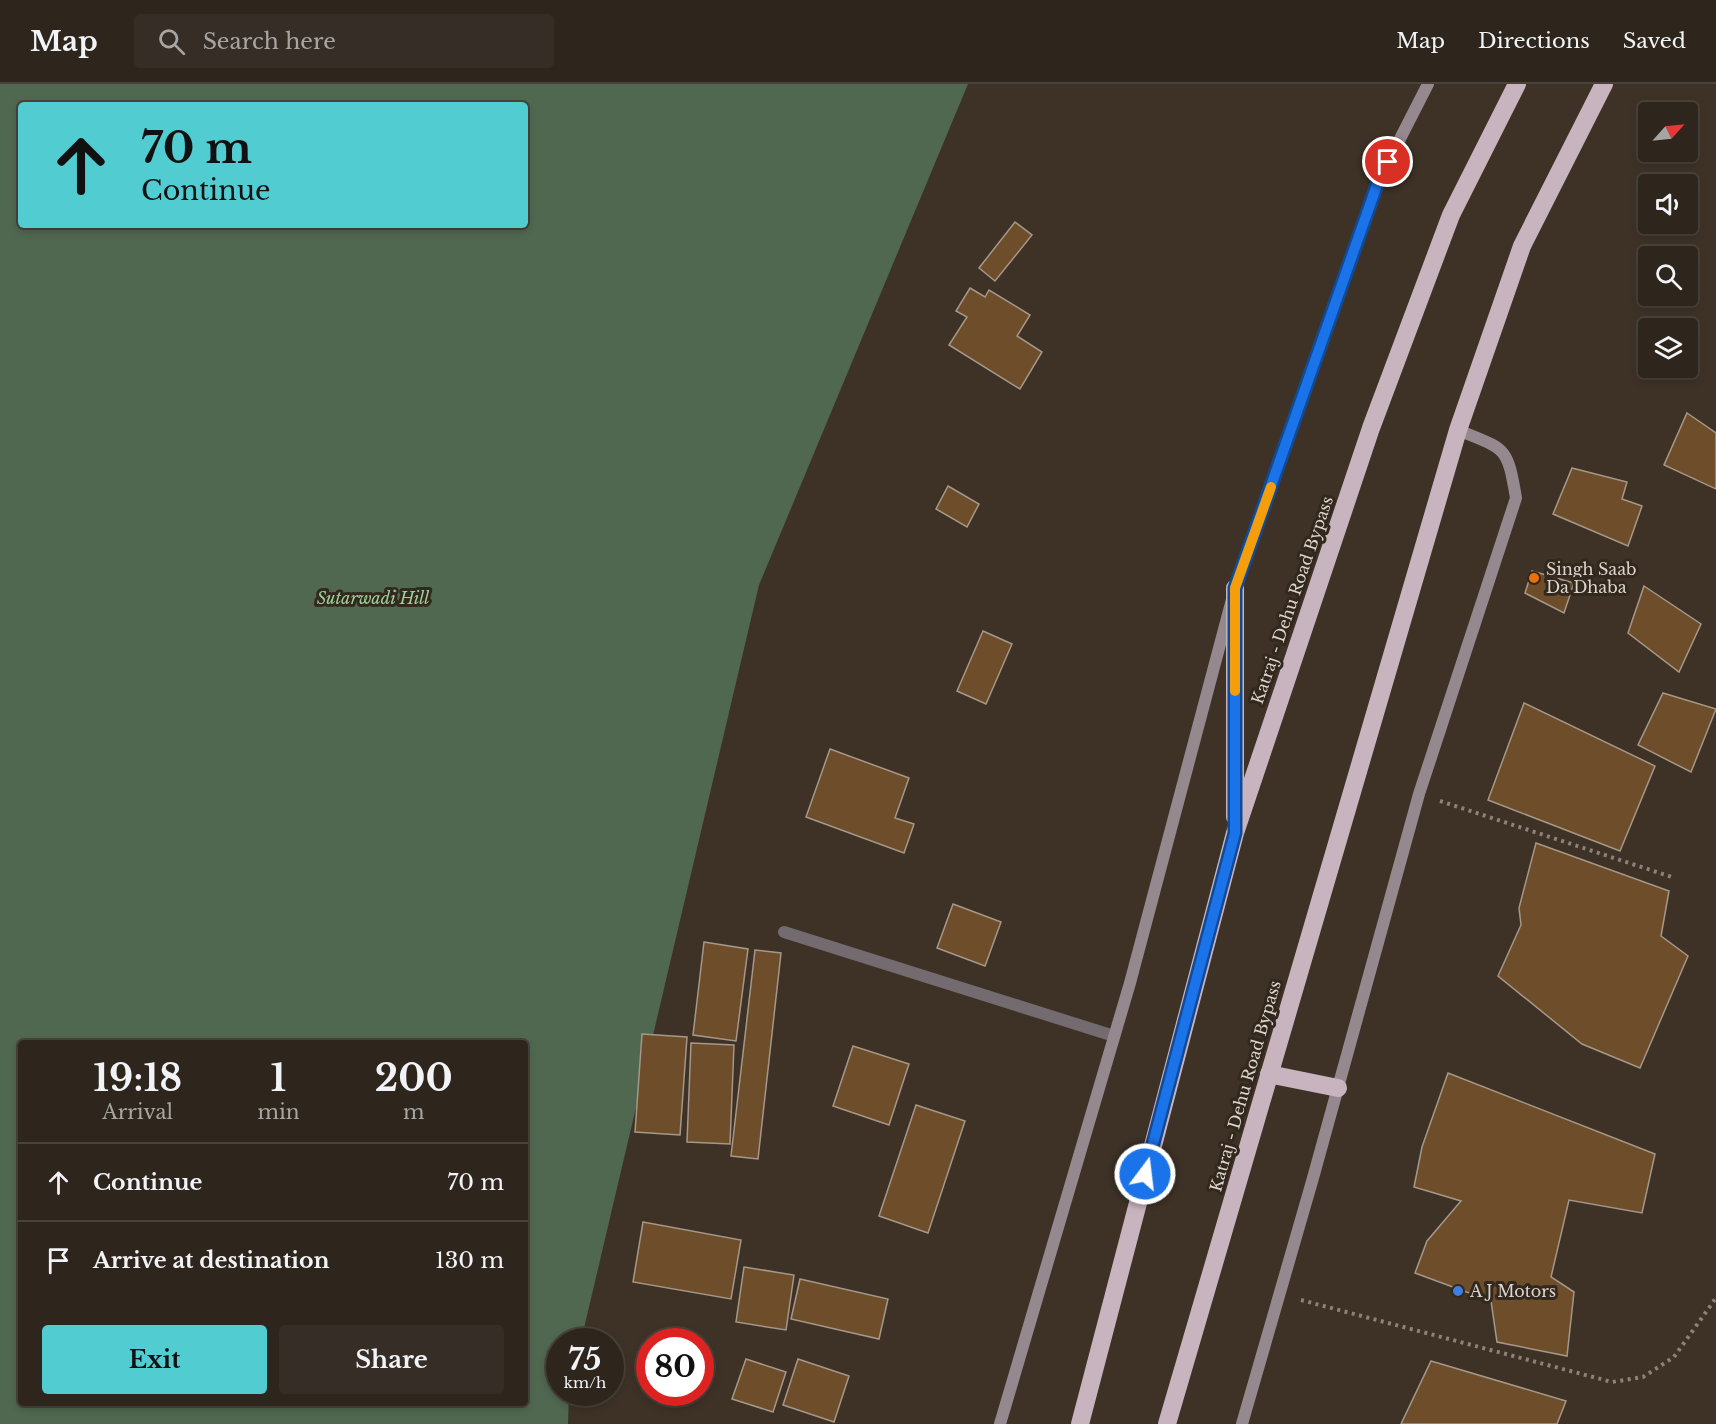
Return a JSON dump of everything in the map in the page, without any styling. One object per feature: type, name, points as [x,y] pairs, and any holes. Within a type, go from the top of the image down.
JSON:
[{"type":"highway","name":"Katraj - Dehu Road Bypass","points":[[1080,1424],[1235,833],[1367,439],[1451,215],[1517,84]]},
{"type":"highway","name":"Katraj - Dehu Road Bypass","points":[[1167,1424],[1458,430],[1522,246],[1604,84]]},
{"type":"highway","points":[[1235,588],[1235,833]]},
{"type":"highway","points":[[1269,1074],[1338,1088]]},
{"type":"street","points":[[1000,1424],[1114,1036],[1235,588],[1378,182],[1428,84]]},
{"type":"street","points":[[1242,1424],[1419,794],[1516,498],[1511,465],[1500,448],[1458,430]]},
{"type":"street","points":[[784,932],[1114,1036]]},
{"type":"path","points":[[1419,794],[1675,878]]},
{"type":"path","points":[[1280,1294],[1612,1382],[1643,1377],[1674,1357],[1716,1298]]},
{"type":"green space","name":"Sutarwadi Hill","points":[[0,84],[968,84],[759,585],[584,1328],[546,1328],[546,1406],[569,1406],[568,1424],[0,1424]]},
{"type":"building","points":[[1015,222],[1032,235],[995,281],[979,268]]},
{"type":"building","points":[[970,288],[985,297],[989,290],[1030,315],[1017,336],[1042,352],[1020,389],[949,345],[967,317],[956,311]]},
{"type":"building","points":[[1687,413],[1716,433],[1716,489],[1664,465]]},
{"type":"building","points":[[1572,468],[1627,482],[1622,499],[1642,506],[1628,546],[1553,514]]},
{"type":"building","points":[[948,486],[979,504],[967,527],[936,509]]},
{"type":"building","points":[[1532,571],[1574,583],[1564,613],[1525,593]]},
{"type":"building","points":[[1644,586],[1701,624],[1679,672],[1628,633]]},
{"type":"building","points":[[983,631],[1012,644],[986,704],[957,691]]},
{"type":"building","points":[[1663,693],[1716,709],[1691,772],[1638,745]]},
{"type":"building","points":[[1524,703],[1655,766],[1620,851],[1488,800]]},
{"type":"building","points":[[830,749],[909,778],[895,818],[914,824],[904,853],[806,817]]},
{"type":"building","points":[[1536,843],[1669,891],[1661,936],[1688,956],[1640,1068],[1582,1044],[1498,976],[1521,925],[1519,908]]},
{"type":"building","points":[[953,904],[1001,922],[985,966],[937,948]]},
{"type":"building","points":[[704,942],[748,949],[736,1041],[693,1035]]},
{"type":"building","points":[[755,950],[781,953],[758,1159],[731,1156]]},
{"type":"building","points":[[642,1034],[687,1037],[680,1135],[635,1132]]},
{"type":"building","points":[[691,1043],[734,1045],[730,1144],[687,1142]]},
{"type":"building","points":[[853,1046],[909,1064],[889,1125],[833,1106]]},
{"type":"building","points":[[1448,1073],[1655,1154],[1642,1213],[1569,1200],[1551,1277],[1574,1292],[1567,1356],[1497,1342],[1491,1301],[1415,1273],[1427,1241],[1461,1201],[1414,1187],[1422,1147]]},
{"type":"building","points":[[916,1105],[965,1121],[928,1233],[879,1216]]},
{"type":"building","points":[[643,1222],[741,1240],[731,1299],[633,1282]]},
{"type":"building","points":[[744,1267],[794,1275],[786,1330],[736,1322]]},
{"type":"building","points":[[800,1279],[888,1299],[879,1339],[791,1319]]},
{"type":"building","points":[[746,1359],[786,1372],[773,1412],[732,1399]]},
{"type":"building","points":[[798,1359],[849,1376],[834,1422],[783,1405]]},
{"type":"building","points":[[1431,1361],[1566,1401],[1557,1424],[1401,1424]]},
{"type":"slow traffic","points":[[1235,691],[1235,588],[1271,487]]},
{"type":"place","name":"Singh Saab Da Dhaba","points":[[1534,578]]},
{"type":"place","name":"A J Motors","points":[[1458,1291]]},
{"type":"route","points":[[1145,1174],[1235,833],[1235,588],[1378,182],[1388,162]]}]
